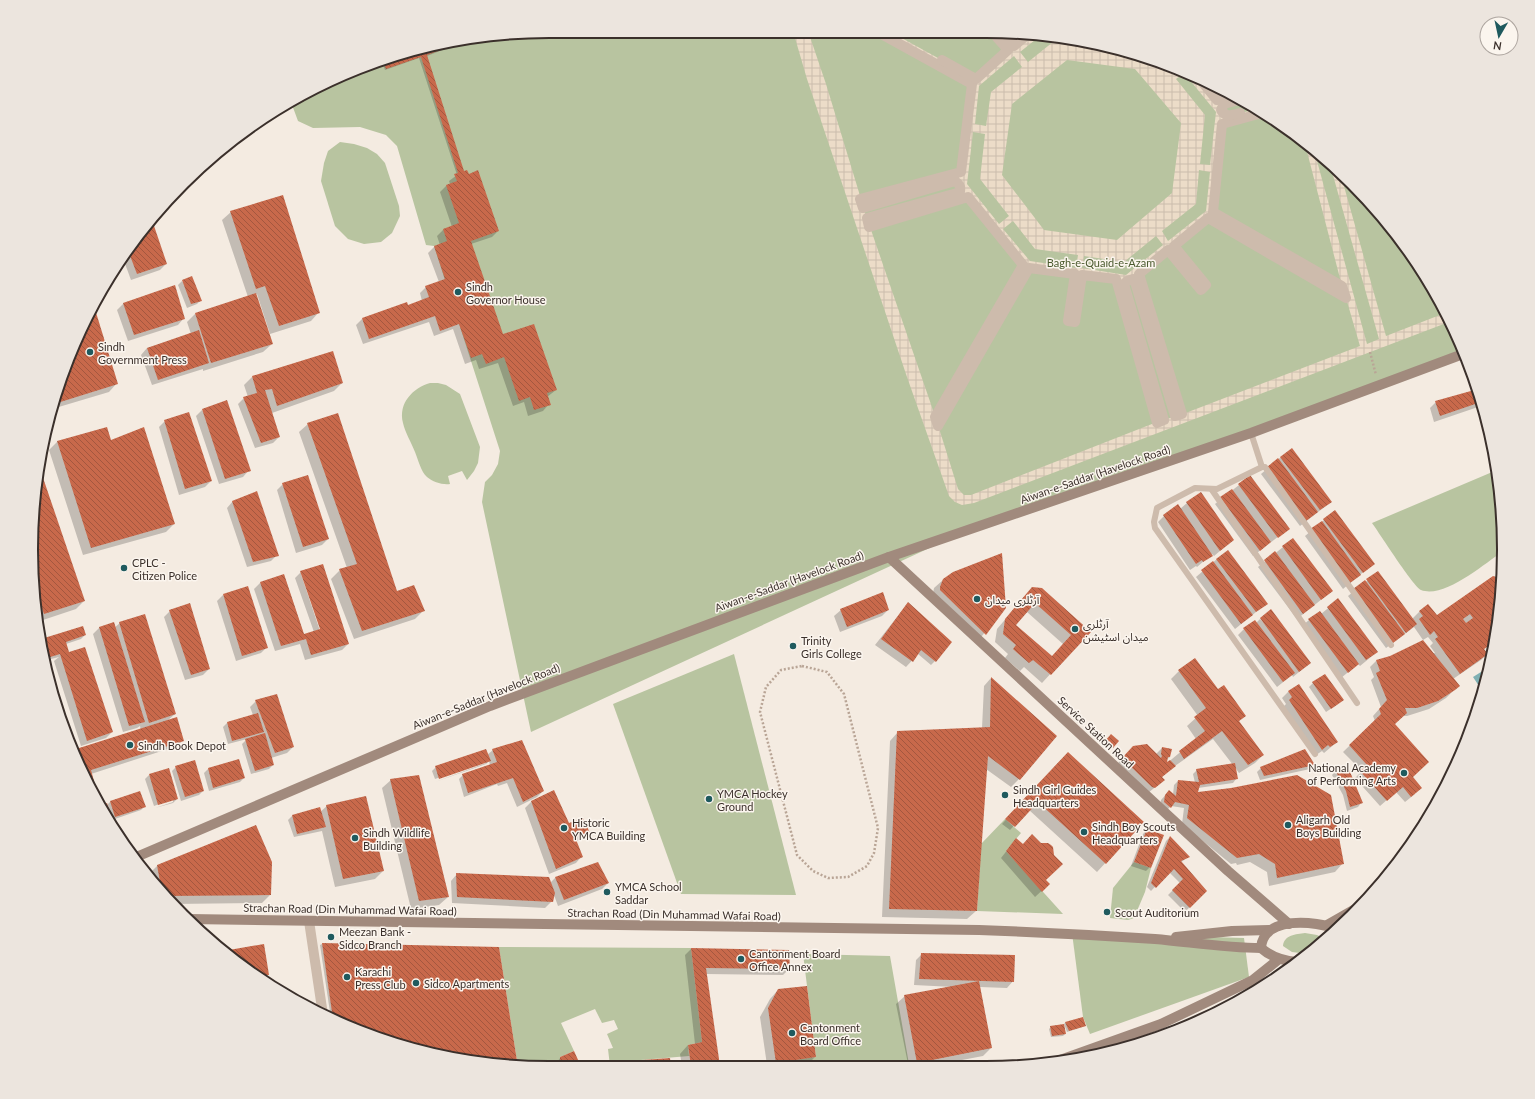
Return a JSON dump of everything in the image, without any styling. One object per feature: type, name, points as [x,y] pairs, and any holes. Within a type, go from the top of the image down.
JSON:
[{"type":"main road","name":"Aiwan-e-Saddar (Havelock Road)","points":[[140,855],[490,706],[889,556],[1251,433],[1459,356]]},
{"type":"main road","name":"Service Station Road","points":[[889,556],[1228,870],[1289,924]]},
{"type":"main road","points":[[1327,925],[1339,918]]},
{"type":"main road","name":"Strachan Road (Din Muhammad Wafai Road)","points":[[196,919],[979,930],[1072,933],[1231,948],[1261,948]]},
{"type":"main road","name":"Strachan Road (Din Muhammad Wafai Road)","points":[[1158,940],[1232,931],[1269,930],[1289,924],[1308,923],[1331,927]]},
{"type":"main road","points":[[1269,930],[1261,941],[1261,948],[1268,954],[1288,962]]},
{"type":"main road","points":[[1107,1046],[1131,1039],[1253,980],[1279,959]]},
{"type":"street","points":[[889,38],[972,84],[961,172],[860,199],[863,208],[955,181],[959,183],[961,187],[960,191],[867,218],[869,227],[968,197],[1023,265],[935,417],[938,426],[1029,268],[1075,274],[1068,321],[1075,322],[1082,275],[1116,279],[1157,423],[1164,420],[1124,284],[1130,279],[1133,279],[1135,282],[1175,416],[1182,414],[1139,274],[1168,250],[1201,290],[1206,285],[1174,246],[1208,218],[1346,298],[1342,286],[1213,212],[1222,124],[1255,115]]},
{"type":"street","points":[[902,38],[976,79],[1008,50],[998,38]]},
{"type":"street","points":[[1007,39],[1014,46],[1022,39]]},
{"type":"street","points":[[1208,89],[1217,100],[1224,98]]},
{"type":"street","points":[[1232,102],[1224,104],[1221,110],[1226,115],[1230,116],[1247,111]]},
{"type":"street","points":[[309,921],[322,1007]]},
{"type":"lane","points":[[1251,433],[1262,467]]},
{"type":"lane","points":[[1315,754],[1155,528],[1154,522],[1157,508],[1195,488],[1212,490],[1217,489],[1262,467],[1267,468],[1391,645]]},
{"type":"lane","points":[[1212,490],[1357,703]]},
{"type":"path","points":[[1370,352],[1379,385]]},
{"type":"path","points":[[802,666],[827,672],[844,694],[878,828],[874,853],[866,866],[848,877],[828,878],[813,872],[797,855],[760,712],[766,687],[781,670],[802,666]]},
{"type":"green space","name":"Bagh-e-Quaid-e-Azam","points":[[550,38],[986,38],[1052,42],[1085,48],[1118,55],[1150,65],[1212,91],[1270,124],[1323,165],[1370,212],[1411,265],[1444,323],[1459,356],[975,527],[531,732],[482,502],[485,482],[492,475],[498,464],[500,451],[434,246],[426,245],[397,146],[386,135],[360,127],[313,128],[298,121],[293,108],[323,91],[354,77],[417,55],[483,42]]},
{"type":"green space","points":[[340,142],[367,148],[377,154],[385,163],[399,206],[400,216],[392,233],[381,242],[364,244],[348,239],[335,226],[321,181],[328,151]]},
{"type":"green space","points":[[430,383],[446,385],[460,394],[480,447],[478,463],[467,480],[462,471],[448,476],[450,484],[438,483],[427,477],[421,469],[405,430],[402,416],[408,397],[424,385]]},
{"type":"green space","points":[[1491,473],[1496,516],[1497,556],[1475,572],[1441,590],[1421,590],[1404,570],[1372,523]]},
{"type":"green space","name":"YMCA Hockey Ground","points":[[734,654],[796,895],[681,894],[613,704]]},
{"type":"green space","points":[[1005,819],[1021,833],[1006,851],[1063,914],[977,911],[981,844]]},
{"type":"green space","points":[[1134,862],[1151,868],[1145,892],[1134,918],[1128,920],[1110,918],[1113,888]]},
{"type":"green space","points":[[1072,933],[1244,938],[1249,977],[1090,1034],[1083,1017]]},
{"type":"green space","points":[[1305,933],[1320,936],[1300,953],[1292,952],[1283,946],[1288,937]]},
{"type":"green space","points":[[499,947],[691,948],[702,1042],[688,1045],[689,1056],[629,1061],[609,1061],[608,1049],[613,1048],[607,1034],[618,1029],[614,1020],[602,1023],[595,1009],[561,1023],[574,1051],[560,1057],[560,1061],[517,1060]]},
{"type":"green space","points":[[803,954],[890,956],[908,1061],[794,1061],[816,1057]]},
{"type":"shaded area","points":[[795,38],[810,38],[861,199],[961,172],[972,85],[888,38],[902,38],[976,79],[1008,50],[998,38],[1008,39],[1014,46],[1022,39],[1034,40],[1020,52],[1028,62],[1053,42],[1118,55],[1179,76],[1176,79],[1205,115],[1200,164],[1210,165],[1216,112],[1191,82],[1208,89],[1230,116],[1248,111],[1255,115],[1222,124],[1213,212],[1342,286],[1307,152],[1317,160],[1367,344],[1379,339],[1333,174],[1344,185],[1386,336],[1440,315],[1444,324],[974,503],[962,505],[955,502],[949,496],[907,377],[807,79]],"holes":[[[1014,56],[1022,67],[991,92],[986,126],[975,124],[979,86]],[[1067,60],[1135,69],[1181,123],[1172,193],[1117,240],[1044,230],[1002,175],[1012,104]],[[973,132],[985,134],[980,179],[1009,216],[999,224],[967,184]],[[1199,170],[1210,172],[1206,211],[1168,241],[1162,231],[1196,204]],[[959,183],[957,193],[867,218],[863,208]],[[968,197],[1023,265],[935,416],[870,227]],[[1208,218],[1346,298],[1360,346],[1183,414],[1139,274]],[[1013,221],[1035,249],[1078,255],[1076,268],[1030,261],[1003,229]],[[1156,236],[1163,245],[1126,275],[1082,268],[1084,256],[1124,262]],[[1029,268],[1116,279],[1157,422],[971,495],[964,495],[958,489],[938,425]],[[1127,281],[1135,282],[1175,416],[1165,420]]]},
{"type":"water","points":[[1482,671],[1479,686],[1473,677]]},
{"type":"building","name":"Sindh Governor House","points":[[441,50],[427,55],[464,171],[467,170],[469,174],[478,170],[499,231],[471,241],[503,334],[534,324],[557,390],[547,393],[551,405],[534,410],[530,397],[519,401],[504,357],[486,364],[482,354],[471,358],[459,324],[440,331],[435,316],[369,339],[362,318],[407,302],[408,305],[429,297],[425,286],[445,279],[434,246],[447,241],[443,229],[459,223],[446,185],[457,181],[454,174],[458,173],[421,57],[386,69],[385,65],[417,55]]},
{"type":"building","points":[[283,195],[320,313],[279,326],[265,286],[256,289],[230,211]]},
{"type":"building","points":[[154,226],[167,264],[137,274],[130,256]]},
{"type":"building","points":[[192,276],[202,301],[191,304],[182,280]]},
{"type":"building","points":[[175,285],[185,319],[134,335],[123,303]]},
{"type":"building","points":[[256,293],[273,344],[211,363],[195,313]]},
{"type":"building","name":"Sindh Government Press","points":[[96,313],[118,384],[60,402],[77,354]]},
{"type":"building","points":[[199,330],[209,363],[158,380],[147,348]]},
{"type":"building","points":[[333,351],[343,383],[277,406],[272,389],[265,390],[280,437],[261,443],[243,397],[257,393],[252,376]]},
{"type":"building","points":[[1472,391],[1476,404],[1440,416],[1435,401]]},
{"type":"building","points":[[227,400],[251,471],[225,479],[202,409]]},
{"type":"building","points":[[189,412],[212,481],[185,489],[164,420]]},
{"type":"building","points":[[338,413],[397,591],[414,585],[425,611],[362,631],[339,569],[357,564],[307,423]]},
{"type":"building","points":[[107,427],[111,440],[144,427],[175,524],[91,548],[57,441]]},
{"type":"building","points":[[1292,448],[1332,502],[1320,510],[1280,457]]},
{"type":"building","points":[[1278,458],[1318,512],[1306,521],[1267,467]]},
{"type":"building","points":[[308,475],[329,539],[303,547],[282,483]]},
{"type":"building","points":[[1250,475],[1290,529],[1278,538],[1238,484]]},
{"type":"building","points":[[43,478],[85,601],[44,614],[41,606],[38,550],[39,516]]},
{"type":"building","points":[[1232,489],[1271,542],[1260,551],[1220,497]]},
{"type":"building","points":[[257,491],[279,556],[253,562],[232,501]]},
{"type":"building","points":[[1201,492],[1234,540],[1220,551],[1186,502]]},
{"type":"building","points":[[1178,504],[1213,556],[1203,562],[1202,560],[1196,564],[1163,515]]},
{"type":"building","points":[[1335,510],[1375,564],[1363,573],[1323,519]]},
{"type":"building","points":[[1322,521],[1361,575],[1350,583],[1310,529]]},
{"type":"building","points":[[1293,538],[1333,591],[1321,600],[1282,546]]},
{"type":"building","points":[[1228,550],[1268,604],[1256,612],[1216,559]]},
{"type":"building","points":[[1275,551],[1315,605],[1303,614],[1264,560]]},
{"type":"building","name":"آرٹلری میدان","points":[[1002,553],[1006,608],[986,635],[940,590],[940,587],[943,579],[953,572]]},
{"type":"building","points":[[1213,561],[1253,615],[1241,624],[1201,570]]},
{"type":"building","points":[[323,564],[349,644],[311,655],[306,639],[281,646],[260,582],[284,574],[304,634],[320,629],[300,571]]},
{"type":"building","points":[[1378,571],[1417,624],[1406,633],[1366,579]]},
{"type":"building","points":[[1493,576],[1496,577],[1493,616],[1487,647],[1484,649],[1486,652],[1486,656],[1460,674],[1435,639],[1438,637],[1434,631],[1430,635],[1419,619],[1423,616],[1419,611],[1428,604],[1437,615]],"holes":[[[1470,614],[1473,618],[1466,623],[1463,619]]]},
{"type":"building","points":[[1365,580],[1405,634],[1393,643],[1353,589]]},
{"type":"building","points":[[248,586],[268,648],[242,656],[223,594]]},
{"type":"building","name":"آرٹلری میدان اسٹیشن","points":[[1032,587],[1042,588],[1091,632],[1051,675],[1033,660],[1029,663],[1013,649],[1016,645],[1003,634],[1005,619]],"holes":[[[1035,603],[1071,635],[1052,656],[1016,625]]]},
{"type":"building","points":[[883,592],[889,610],[847,627],[840,609]]},
{"type":"building","points":[[1338,598],[1378,652],[1366,660],[1327,607]]},
{"type":"building","points":[[908,602],[952,642],[936,662],[921,650],[913,662],[881,639]]},
{"type":"building","points":[[190,603],[210,669],[191,675],[169,610]]},
{"type":"building","points":[[1271,609],[1311,663],[1299,672],[1260,618]]},
{"type":"building","points":[[1320,611],[1359,664],[1348,673],[1308,619]]},
{"type":"building","points":[[145,614],[176,714],[149,723],[119,622]]},
{"type":"building","points":[[1255,620],[1295,673],[1283,682],[1243,628]]},
{"type":"building","points":[[114,622],[145,722],[129,726],[99,627]]},
{"type":"building","points":[[83,626],[86,635],[66,642],[69,652],[85,647],[113,732],[87,741],[60,654],[50,657],[46,637]]},
{"type":"building","points":[[1423,640],[1460,686],[1438,701],[1417,708],[1405,708],[1407,713],[1395,724],[1429,762],[1413,777],[1422,788],[1411,797],[1403,787],[1387,801],[1360,771],[1367,765],[1349,745],[1381,714],[1379,709],[1387,700],[1376,673],[1380,671],[1376,660],[1390,656]]},
{"type":"building","points":[[1195,658],[1218,689],[1224,685],[1246,716],[1239,721],[1264,755],[1248,765],[1222,731],[1184,759],[1179,751],[1205,731],[1194,717],[1206,708],[1178,670]]},
{"type":"building","points":[[1325,674],[1344,700],[1331,709],[1312,682]]},
{"type":"building","points":[[991,677],[1057,736],[1020,780],[988,756],[977,911],[889,909],[897,731],[990,727]]},
{"type":"building","points":[[1299,684],[1338,742],[1330,747],[1328,745],[1322,750],[1289,700],[1292,697],[1288,691]]},
{"type":"building","points":[[277,694],[294,747],[275,753],[255,700]]},
{"type":"building","points":[[258,713],[264,732],[232,741],[227,722]]},
{"type":"building","name":"Sindh Book Depot","points":[[177,717],[184,741],[91,770],[94,781],[78,748]]},
{"type":"building","points":[[265,733],[274,765],[255,771],[245,739]]},
{"type":"building","points":[[1111,734],[1119,741],[1113,748],[1105,741]]},
{"type":"building","points":[[522,740],[544,791],[523,802],[513,778],[468,793],[462,774],[497,762],[492,749]]},
{"type":"building","points":[[1147,744],[1161,758],[1162,747],[1172,749],[1167,762],[1170,760],[1176,766],[1162,777],[1165,780],[1155,788],[1152,787],[1122,758],[1133,746]]},
{"type":"building","points":[[486,749],[491,761],[439,779],[435,766]]},
{"type":"building","points":[[1305,749],[1315,765],[1264,776],[1260,767]]},
{"type":"building","name":"Sindh Boy Scouts Headquarters","points":[[1068,752],[1144,822],[1106,864],[1038,802],[1015,827],[1005,819]]},
{"type":"building","points":[[239,759],[245,778],[213,788],[208,768]]},
{"type":"building","points":[[195,760],[204,791],[185,797],[175,766]]},
{"type":"building","name":"Aligarh Old Boys Building","points":[[1235,763],[1238,779],[1200,785],[1198,792],[1231,788],[1297,775],[1331,795],[1344,864],[1277,878],[1275,864],[1259,854],[1237,858],[1187,818],[1189,805],[1175,802],[1171,808],[1164,802],[1165,795],[1169,790],[1176,796],[1178,780],[1199,782],[1196,769]]},
{"type":"building","points":[[1348,767],[1363,803],[1350,807],[1346,791],[1335,770]]},
{"type":"building","points":[[169,768],[178,799],[158,805],[149,774]]},
{"type":"building","points":[[419,775],[449,897],[419,901],[390,779]]},
{"type":"building","name":"Historic YMCA Building","points":[[554,790],[569,823],[583,818],[590,833],[575,837],[583,857],[556,869],[531,801]]},
{"type":"building","points":[[140,791],[146,807],[115,817],[110,801]]},
{"type":"building","name":"Sindh Wildlife Building","points":[[366,796],[384,871],[343,879],[326,805]]},
{"type":"building","points":[[320,807],[326,827],[297,834],[292,815]]},
{"type":"building","points":[[256,825],[272,862],[271,895],[174,896],[160,881],[157,865]]},
{"type":"building","points":[[1147,829],[1164,835],[1151,868],[1134,862]]},
{"type":"building","points":[[1032,834],[1041,843],[1048,843],[1051,845],[1053,847],[1054,855],[1063,864],[1046,880],[1050,884],[1042,892],[1006,851],[1016,838],[1023,844]]},
{"type":"building","points":[[1170,836],[1190,857],[1181,861],[1207,891],[1190,908],[1172,890],[1183,879],[1174,869],[1156,888],[1151,883]]},
{"type":"building","points":[[598,862],[609,883],[564,900],[555,877]]},
{"type":"building","points":[[456,873],[549,877],[555,893],[553,902],[457,897]]},
{"type":"building","name":"Sidco Apartments","points":[[322,943],[499,947],[517,1060],[483,1057],[417,1044],[385,1034],[332,1012]]},
{"type":"building","points":[[264,944],[269,975],[265,975],[231,950]]},
{"type":"building","points":[[691,948],[789,950],[790,969],[706,968],[719,1061],[690,1061],[688,1045],[702,1042]]},
{"type":"building","points":[[921,953],[1015,955],[1014,982],[919,979]]},
{"type":"building","points":[[979,981],[992,1048],[927,1061],[917,1061],[904,995]]},
{"type":"building","name":"Cantonment Board Office","points":[[807,986],[816,1057],[789,1061],[776,1061],[768,1008],[778,989]]},
{"type":"building","points":[[1083,1017],[1086,1026],[1069,1031],[1065,1022]]},
{"type":"building","points":[[1064,1024],[1066,1034],[1052,1036],[1050,1026]]},
{"type":"building","points":[[574,1051],[579,1061],[560,1061],[560,1057]]},
{"type":"building","points":[[670,1058],[670,1061],[629,1061]]},
{"type":"place","name":"Sindh Governor House","points":[[458,292]]},
{"type":"place","name":"Sindh Government Press","points":[[90,352]]},
{"type":"place","name":"CPLC - Citizen Police","points":[[124,568]]},
{"type":"place","name":"آرٹلری میدان","points":[[977,599]]},
{"type":"place","name":"آرٹلری میدان اسٹیشن","points":[[1075,629]]},
{"type":"place","name":"Trinity Girls College","points":[[793,646]]},
{"type":"place","name":"Sindh Book Depot","points":[[130,745]]},
{"type":"place","name":"National Academy of Performing Arts","points":[[1404,773]]},
{"type":"place","name":"Sindh Girl Guides Headquarters","points":[[1005,795]]},
{"type":"place","name":"YMCA Hockey Ground","points":[[709,799]]},
{"type":"place","name":"Aligarh Old Boys Building","points":[[1288,825]]},
{"type":"place","name":"Historic YMCA Building","points":[[564,828]]},
{"type":"place","name":"Sindh Boy Scouts Headquarters","points":[[1084,832]]},
{"type":"place","name":"Sindh Wildlife Building","points":[[355,838]]},
{"type":"place","name":"YMCA School Saddar","points":[[607,892]]},
{"type":"place","name":"Scout Auditorium","points":[[1107,912]]},
{"type":"place","name":"Meezan Bank - Sidco Branch","points":[[331,937]]},
{"type":"place","name":"Cantonment Board Office Annex","points":[[741,959]]},
{"type":"place","name":"Karachi Press Club","points":[[347,977]]},
{"type":"place","name":"Sidco Apartments","points":[[416,983]]},
{"type":"place","name":"Cantonment Board Office","points":[[792,1033]]}]
